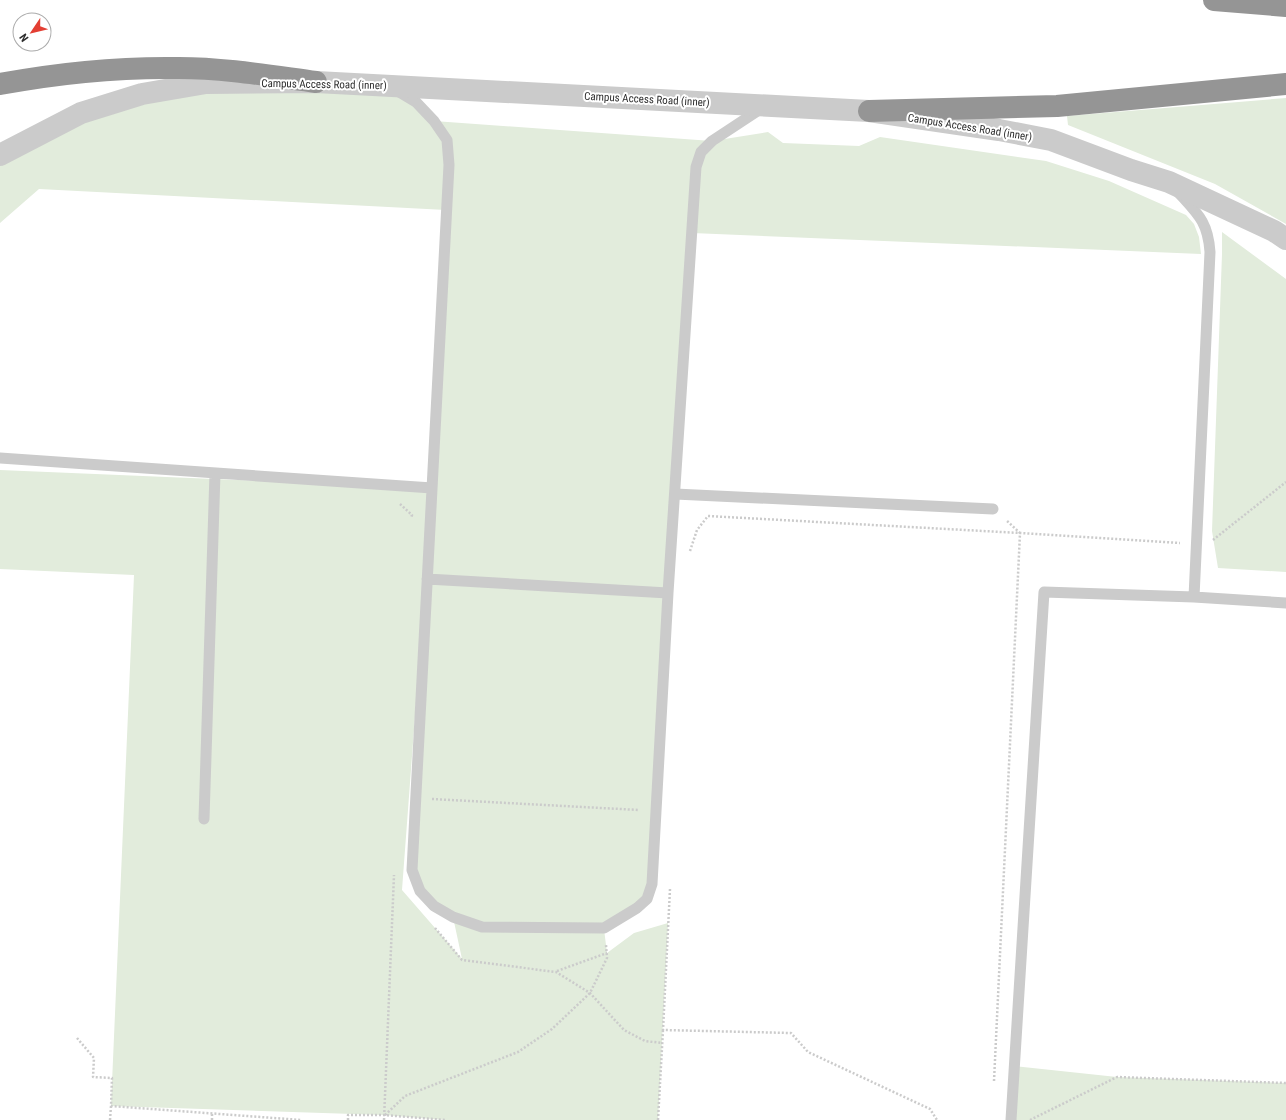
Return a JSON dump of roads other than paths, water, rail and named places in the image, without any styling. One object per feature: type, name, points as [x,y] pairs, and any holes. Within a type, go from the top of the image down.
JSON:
[{"type":"highway","points":[[1214,0],[1286,6]]},
{"type":"highway","points":[[0,84],[91,71],[179,68],[223,70],[316,82]]},
{"type":"highway","points":[[869,111],[1057,106],[1286,84]]},
{"type":"street","name":"Campus Access Road (inner)","points":[[0,155],[81,113],[142,94],[206,83],[316,82],[869,111],[999,130],[1052,140],[1130,170],[1169,182],[1274,230],[1286,239]]},
{"type":"lane","points":[[388,86],[416,102],[434,121],[447,140],[449,165],[412,870],[420,891],[434,906],[453,917],[482,927],[604,928],[632,912],[647,899],[652,884],[668,594],[696,167],[701,152],[712,141],[765,106]]},
{"type":"lane","points":[[1169,182],[1199,215],[1209,234],[1210,259],[1194,597]]},
{"type":"lane","points":[[0,458],[432,488]]},
{"type":"lane","points":[[204,819],[215,473]]},
{"type":"lane","points":[[675,494],[993,508]]},
{"type":"lane","points":[[427,579],[668,594]]},
{"type":"lane","points":[[1011,1120],[1044,592],[1194,597],[1286,604]]}]
